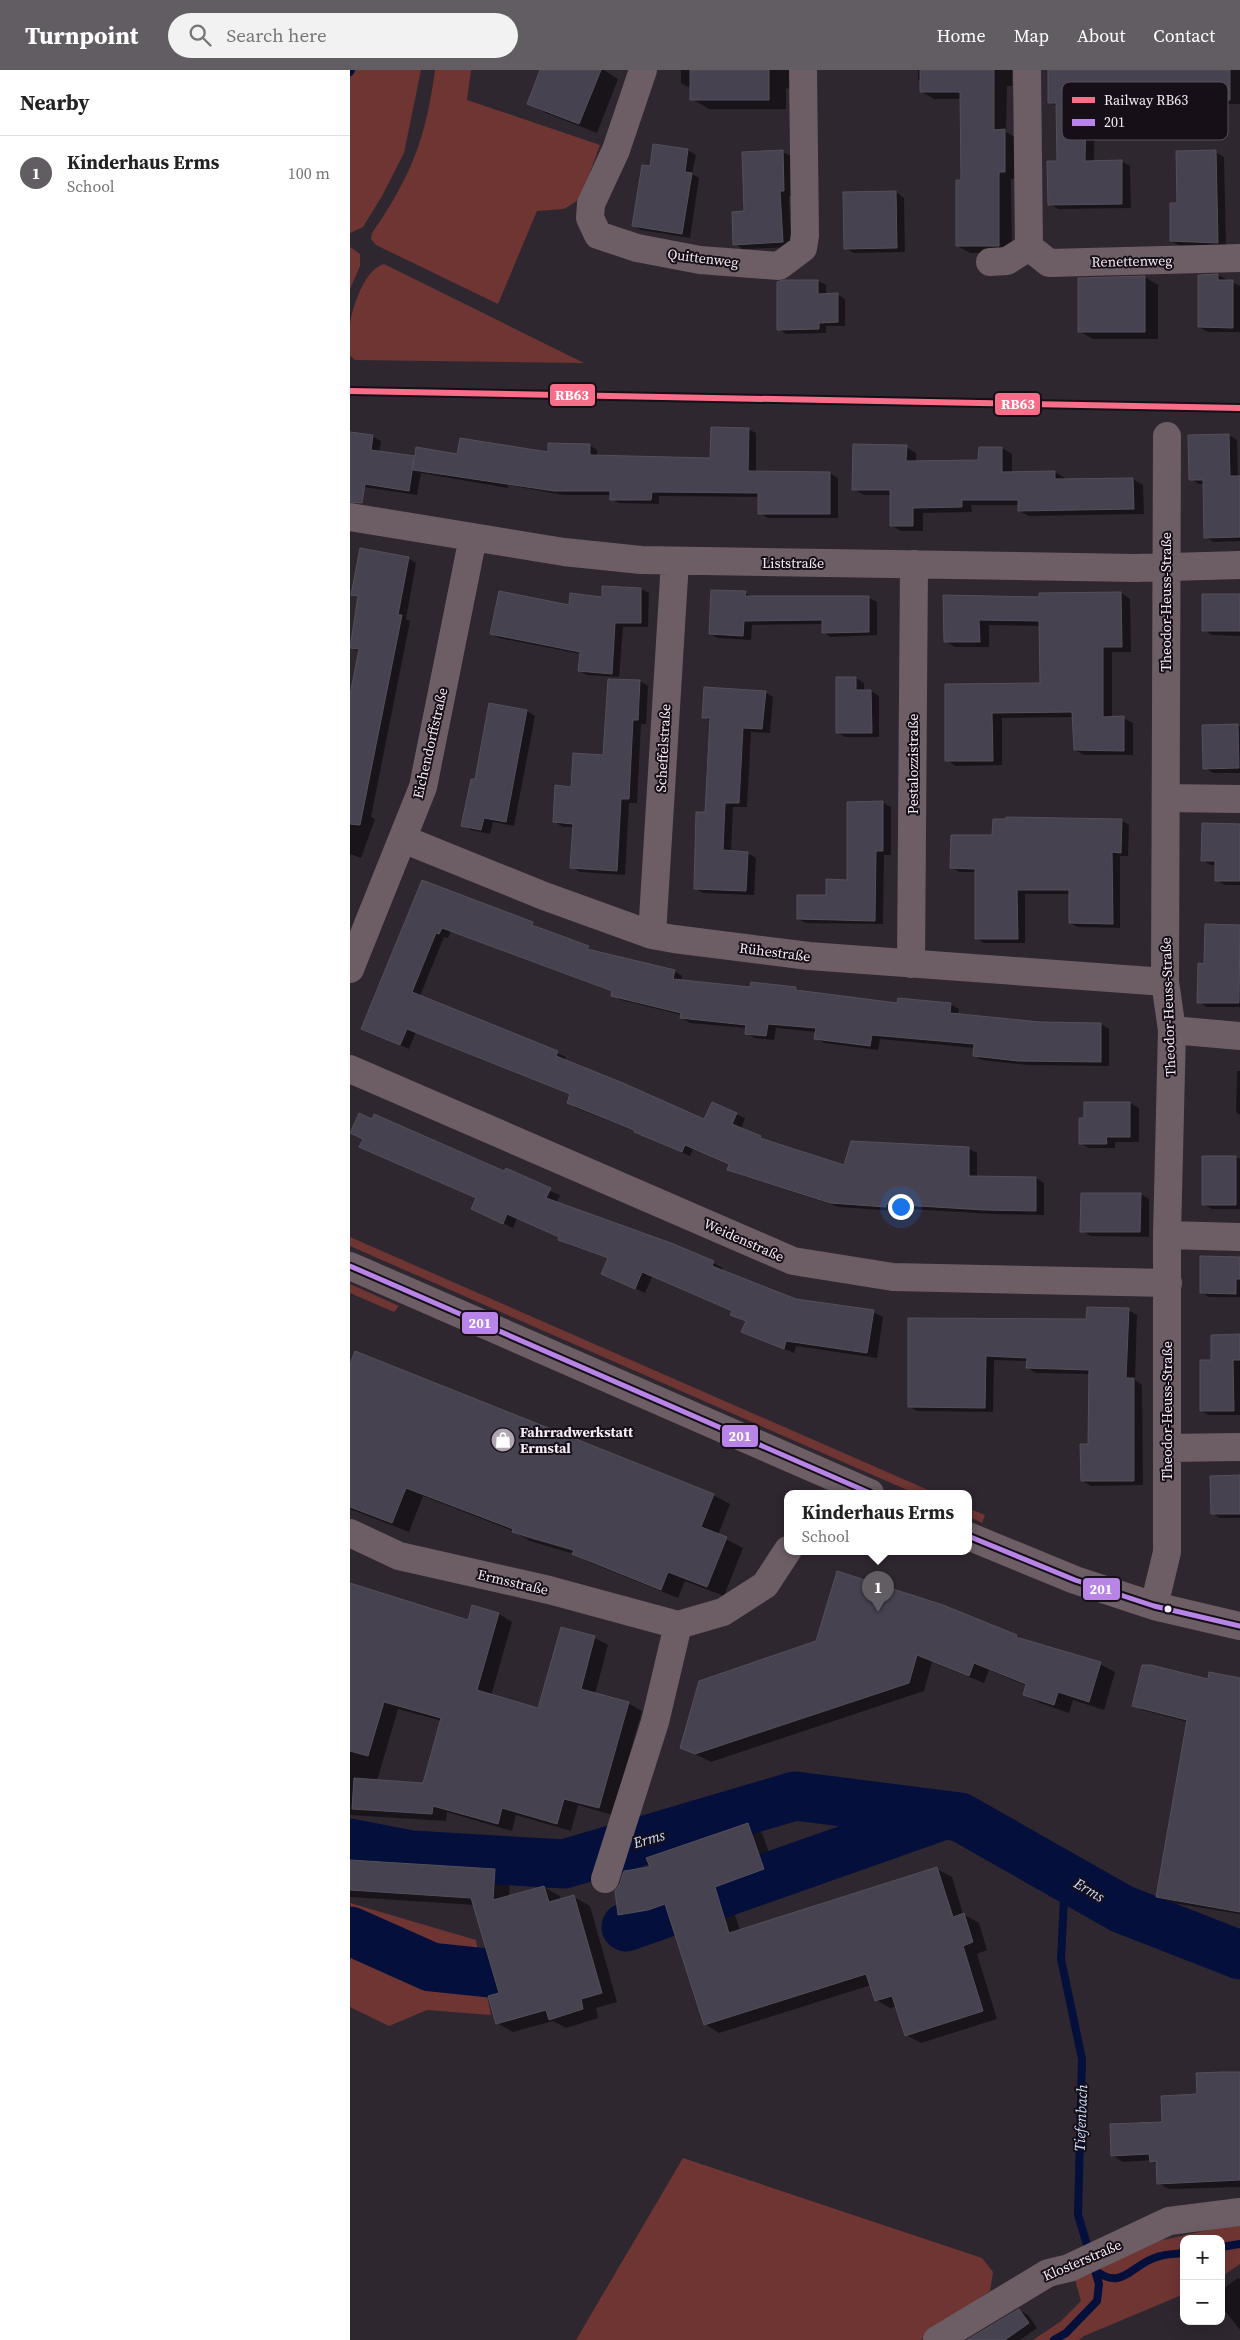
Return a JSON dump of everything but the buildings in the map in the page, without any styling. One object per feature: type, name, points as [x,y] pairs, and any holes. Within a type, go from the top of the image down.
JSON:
[{"type":"street","name":"Quittenweg","points":[[643,70],[616,150],[591,204],[590,218],[598,234],[637,248],[700,260],[779,266],[803,248],[805,235],[802,70]]},
{"type":"street","points":[[990,262],[1007,261],[1029,247],[1027,70]]},
{"type":"street","name":"Renettenweg","points":[[1029,247],[1049,263],[1240,258]]},
{"type":"street","name":"Theodor-Heuss-Straße","points":[[1154,1606],[1167,1552],[1167,1235],[1172,1030],[1165,982],[1165,567],[1167,436]]},
{"type":"street","name":"Liststraße","points":[[350,517],[600,557],[675,561],[914,564],[1165,567],[1240,565]]},
{"type":"street","name":"Eichendorffstraße","points":[[350,969],[423,787],[473,538]]},
{"type":"street","name":"Scheffelstraße","points":[[652,935],[675,561]]},
{"type":"street","name":"Pestalozzistraße","points":[[911,964],[914,564]]},
{"type":"street","points":[[1166,798],[1240,799]]},
{"type":"street","name":"Rühestraße","points":[[403,839],[544,896],[652,935],[809,956],[1165,982]]},
{"type":"street","points":[[1172,1030],[1240,1036]]},
{"type":"street","name":"Weidenstraße","points":[[350,1069],[793,1261],[893,1277],[1168,1283]]},
{"type":"street","points":[[1167,1235],[1240,1237]]},
{"type":"street","points":[[350,1266],[827,1485],[854,1490]]},
{"type":"street","points":[[1167,1448],[1240,1447]]},
{"type":"street","name":"Ermsstraße","points":[[350,1533],[399,1556],[549,1590],[678,1625]]},
{"type":"street","points":[[972,1538],[1075,1580],[1154,1606],[1240,1626]]},
{"type":"street","points":[[605,1879],[656,1722],[678,1625],[723,1612],[765,1585],[785,1555]]},
{"type":"street","name":"Klosterstraße","points":[[937,2340],[1048,2273],[1068,2268],[1169,2221],[1240,2212]]},
{"type":"shaded area","points":[[350,70],[421,70],[404,153],[382,196],[363,227],[350,233]]},
{"type":"shaded area","points":[[435,70],[471,70],[467,100],[600,145],[580,199],[564,209],[537,211],[498,304],[376,245],[371,239],[372,233],[386,213],[415,156],[427,116]]},
{"type":"shaded area","points":[[350,247],[360,254],[360,266],[350,289]]},
{"type":"shaded area","points":[[384,264],[584,363],[355,360],[350,356],[350,324],[354,307],[366,280],[377,267]]},
{"type":"shaded area","points":[[350,1237],[928,1490],[907,1490],[350,1246]]},
{"type":"shaded area","points":[[350,1284],[399,1306],[394,1312],[350,1293]]},
{"type":"shaded area","points":[[972,1510],[985,1515],[982,1523],[972,1518]]},
{"type":"shaded area","points":[[350,1903],[476,1940],[491,2015],[427,2010],[389,2026],[350,2007]]},
{"type":"shaded area","points":[[683,2158],[982,2258],[993,2272],[990,2291],[921,2340],[576,2340]]},
{"type":"shaded area","points":[[1240,2226],[1240,2264],[1225,2274],[1225,2235],[1186,2235],[1222,2227]]},
{"type":"shaded area","points":[[1180,2236],[1180,2296],[1084,2336],[1079,2340],[1033,2340],[1060,2322],[1081,2301],[1074,2276],[1140,2245]]},
{"type":"waterway","name":"Erms","points":[[350,1843],[411,1855],[564,1864],[795,1796],[960,1817],[1122,1909],[1240,1955]]},
{"type":"waterway","name":"Erms","points":[[626,1927],[936,1818]]},
{"type":"waterway","name":"Tiefenbach","points":[[1054,2340],[1066,2333],[1097,2301],[1099,2284],[1078,2215],[1082,2059],[1061,1959],[1065,1877]]},
{"type":"waterway","name":"Erms","points":[[350,1931],[431,1967],[498,1974]]},
{"type":"waterway","points":[[1225,2246],[1240,2244]]},
{"type":"waterway","points":[[1095,2270],[1104,2276],[1120,2277],[1148,2260],[1180,2253]]},
{"type":"rail line","name":"RB63","points":[[350,391],[1240,408]]},
{"type":"transit line","name":"201","points":[[350,1266],[863,1490]]},
{"type":"transit line","name":"201","points":[[972,1538],[1075,1580],[1154,1606],[1240,1626]]},
{"type":"place","name":"Fahrradwerkstatt Ermstal","points":[[503,1440]]},
{"type":"place","name":"Kinderhaus Erms","points":[[878,1612]]}]
